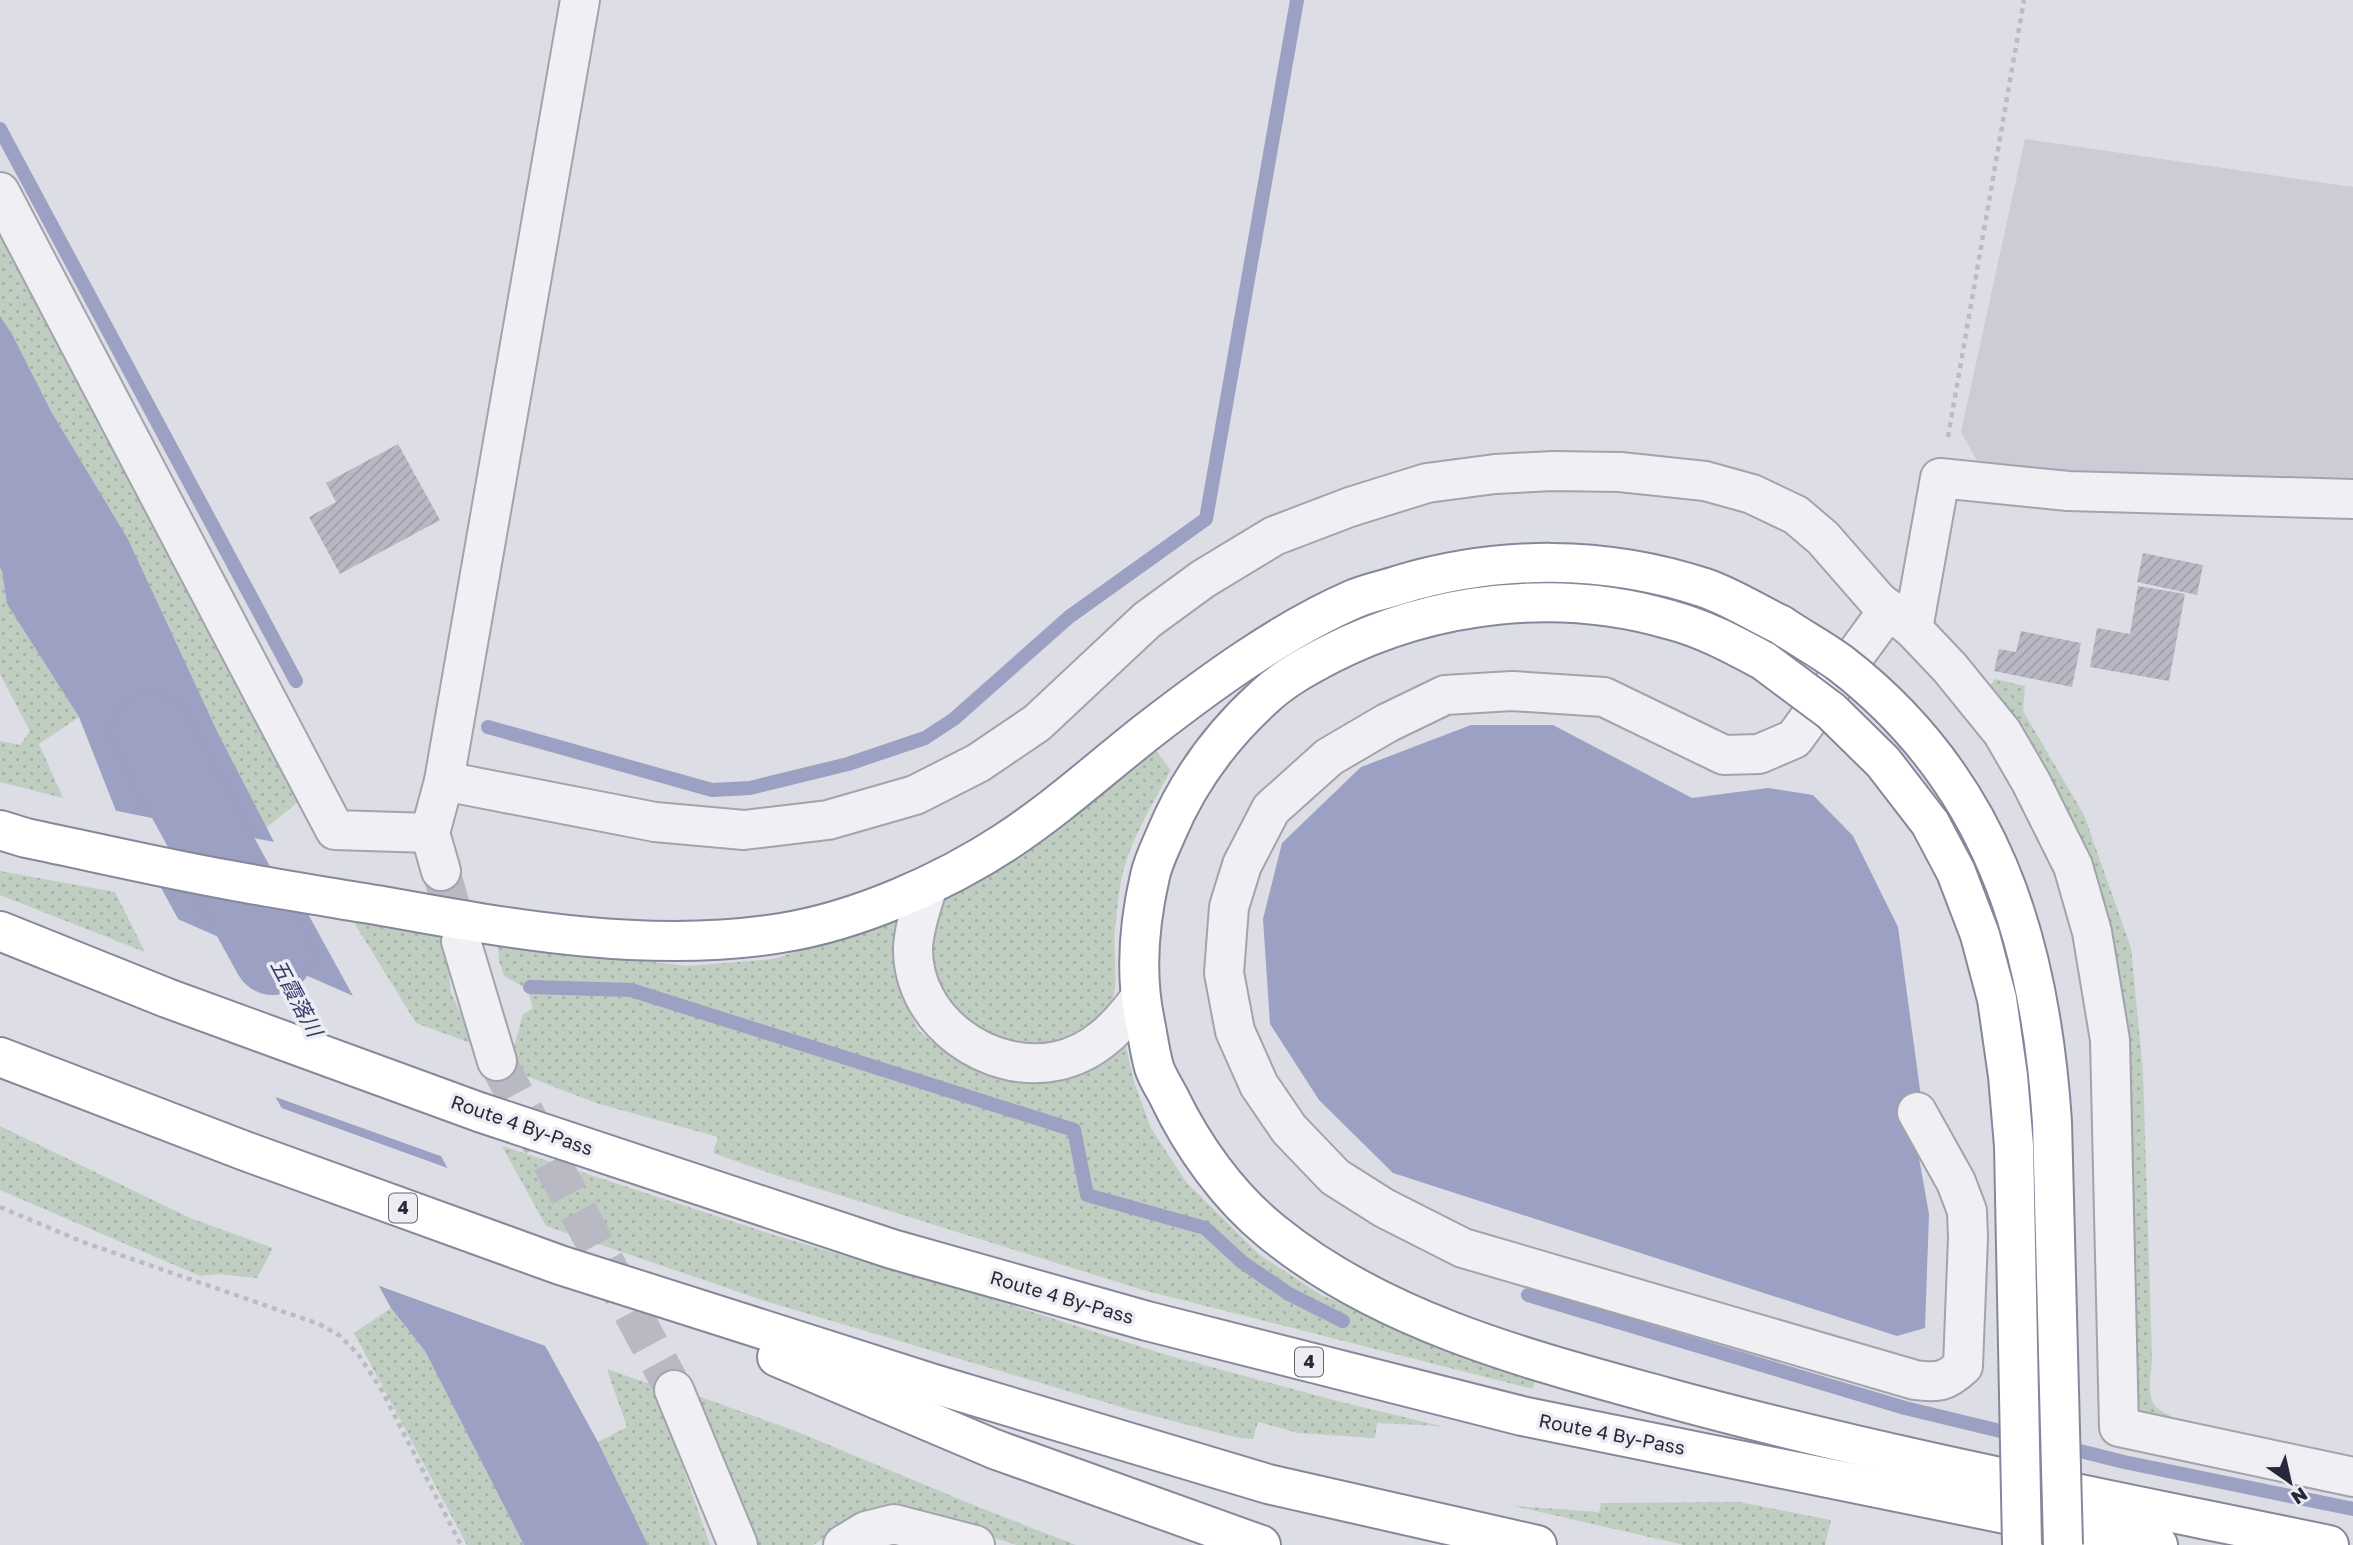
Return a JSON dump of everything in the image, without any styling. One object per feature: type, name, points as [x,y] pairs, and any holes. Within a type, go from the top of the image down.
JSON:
[{"type":"highway","points":[[13,834],[228,880],[521,928],[616,938],[705,941],[783,933],[855,914],[928,886],[1005,842],[1063,800],[1150,730],[1283,635],[1356,598],[1424,578],[1494,565],[1563,561],[1639,570],[1709,589],[1781,625],[1839,662],[1889,705],[1935,757],[1971,810],[1996,859],[2022,930],[2048,1061],[2052,1122],[2063,1545]]},
{"type":"highway","points":[[2022,1545],[2014,1146],[1997,999],[1980,935],[1956,872],[1930,823],[1891,772],[1831,711],[1764,661],[1714,635],[1670,619],[1607,606],[1552,601],[1480,606],[1411,621],[1356,640],[1306,666],[1266,695],[1219,744],[1182,797],[1150,872],[1139,942],[1140,998],[1155,1070],[1180,1121],[1220,1180],[1269,1230],[1324,1269],[1394,1307],[1486,1346],[1734,1416],[1877,1451],[2329,1545]]},
{"type":"highway","name":"Route 4 By-Pass","points":[[0,931],[167,998],[479,1112],[891,1249],[1147,1321],[1522,1416],[2158,1545]]},
{"type":"highway","name":"4","points":[[0,1057],[245,1151],[560,1265],[933,1384],[1268,1484],[1537,1545]]},
{"type":"highway","points":[[560,1265],[994,1449],[1261,1545]]},
{"type":"street","points":[[441,871],[430,833],[444,781],[580,0]]},
{"type":"street","points":[[0,192],[335,830],[430,833]]},
{"type":"street","points":[[444,781],[655,822],[744,830],[828,820],[915,795],[978,762],[1037,723],[1147,620],[1203,579],[1274,536],[1350,507],[1427,484],[1495,474],[1553,471],[1620,472],[1705,481],[1752,494],[1796,515],[1823,538],[1878,601],[1901,619],[1950,668],[2002,732],[2031,782],[2073,866],[2092,932],[2110,1040],[2119,1427],[2353,1477]]},
{"type":"street","points":[[1917,1112],[1956,1182],[1967,1212],[1963,1366],[1949,1379],[1932,1382],[1916,1380],[1463,1248],[1384,1208],[1335,1177],[1289,1129],[1259,1085],[1235,1031],[1224,973],[1229,907],[1242,866],[1271,809],[1329,757],[1388,723],[1445,695],[1512,691],[1604,697],[1724,755],[1759,754],[1794,739],[1901,619],[1940,478],[2068,491],[2353,499]]},
{"type":"street","points":[[928,886],[913,947],[916,972],[924,997],[941,1021],[962,1041],[996,1057],[1027,1063],[1058,1060],[1093,1046],[1120,1026],[1140,998]]},
{"type":"street","points":[[461,941],[497,1061]]},
{"type":"street","points":[[674,1390],[738,1545]]},
{"type":"street","points":[[843,1545],[866,1531],[894,1524],[975,1545]]},
{"type":"path","points":[[1940,478],[2024,0]]},
{"type":"path","points":[[0,1207],[83,1242],[319,1324],[339,1335],[358,1354],[381,1389],[461,1545]]},
{"type":"shaded area","points":[[2025,139],[2353,187],[2353,488],[2006,472],[1979,464],[1961,432]]},
{"type":"green space","points":[[0,213],[304,797],[266,828],[217,731],[128,539],[52,413],[0,316]]},
{"type":"green space","points":[[0,568],[7,604],[79,717],[39,744],[63,798],[0,782],[0,741],[20,745],[30,731],[0,674]]},
{"type":"green space","points":[[1995,679],[2025,686],[2023,711],[2084,815],[2131,948],[2143,1072],[2152,1357],[2150,1391],[2157,1408],[2171,1416],[2179,1425],[2140,1415],[2135,1403],[2112,964],[1986,691]]},
{"type":"green space","points":[[1153,747],[1171,770],[1142,824],[1125,866],[1115,929],[1115,984],[1111,1002],[1090,1023],[1049,1042],[1008,1039],[968,1023],[948,1005],[935,979],[932,950],[937,920],[946,893]]},
{"type":"green space","points":[[0,871],[115,892],[145,952],[0,895]]},
{"type":"green space","points":[[898,919],[893,963],[902,998],[919,1031],[946,1053],[988,1074],[1027,1080],[1124,1038],[1134,1082],[1151,1128],[1186,1182],[1260,1255],[1321,1295],[1535,1379],[1533,1389],[1143,1290],[775,1175],[713,1153],[718,1137],[596,1103],[518,1073],[512,1054],[523,1014],[533,1008],[527,989],[504,976],[499,961],[498,944],[688,966],[773,959]]},
{"type":"green space","points":[[353,921],[445,937],[451,993],[476,1045],[416,1023]]},
{"type":"green space","points":[[0,1126],[190,1218],[273,1248],[257,1278],[217,1274],[200,1276],[0,1190]]},
{"type":"green space","points":[[502,1146],[777,1236],[960,1289],[1167,1355],[1441,1426],[1377,1423],[1375,1438],[1298,1433],[1258,1422],[1253,1439],[1235,1437],[1138,1412],[768,1302],[546,1226]]},
{"type":"green space","points":[[391,1308],[425,1351],[524,1545],[467,1545],[354,1333]]},
{"type":"green space","points":[[607,1369],[650,1384],[664,1414],[710,1545],[648,1545],[598,1442],[627,1427]]},
{"type":"green space","points":[[692,1394],[793,1430],[1076,1545],[1017,1545],[916,1513],[856,1519],[813,1545],[754,1545]]},
{"type":"green space","points":[[1739,1502],[1831,1520],[1825,1545],[1684,1545],[1514,1506],[1599,1512],[1601,1503]]},
{"type":"water","points":[[0,316],[52,413],[128,539],[217,731],[274,842],[116,811],[79,717],[7,604],[0,568]]},
{"type":"water","points":[[1471,725],[1553,725],[1692,798],[1768,788],[1813,795],[1853,836],[1898,927],[1923,1112],[1911,1113],[1929,1214],[1925,1328],[1897,1336],[1393,1173],[1319,1100],[1270,1024],[1263,919],[1282,843],[1361,767]]},
{"type":"water","points":[[159,884],[308,914],[598,1442],[648,1545],[524,1545],[425,1351],[391,1308]]},
{"type":"pier","points":[[112,810],[277,843],[273,846],[174,827],[115,814]]},
{"type":"pier","points":[[173,917],[358,998],[446,1158],[270,1095]]},
{"type":"pier","points":[[276,1106],[453,1170],[551,1348],[374,1284]]},
{"type":"building","points":[[398,444],[440,520],[340,574],[309,517],[336,502],[326,483]]},
{"type":"building","points":[[2143,553],[2203,565],[2197,595],[2137,582]]},
{"type":"building","points":[[2138,586],[2185,594],[2169,681],[2090,667],[2097,628],[2130,634]]},
{"type":"building","points":[[2021,631],[2081,643],[2072,687],[1994,671],[1999,649],[2016,652]]},
{"type":"waterway","points":[[488,727],[712,790],[750,788],[848,764],[925,738],[954,719],[1069,617],[1206,519],[1297,0]]},
{"type":"waterway","points":[[0,129],[296,681]]},
{"type":"waterway","name":"五霞落川","points":[[151,733],[273,955]]},
{"type":"waterway","points":[[530,987],[631,990],[1074,1130],[1087,1195],[1205,1228],[1242,1262],[1289,1294],[1343,1321]]},
{"type":"waterway","points":[[1528,1295],[1905,1408],[2017,1435]]},
{"type":"waterway","points":[[2064,1447],[2353,1509]]},
{"type":"tunnel","points":[[441,871],[461,941]]},
{"type":"tunnel","points":[[497,1061],[674,1390]]}]
